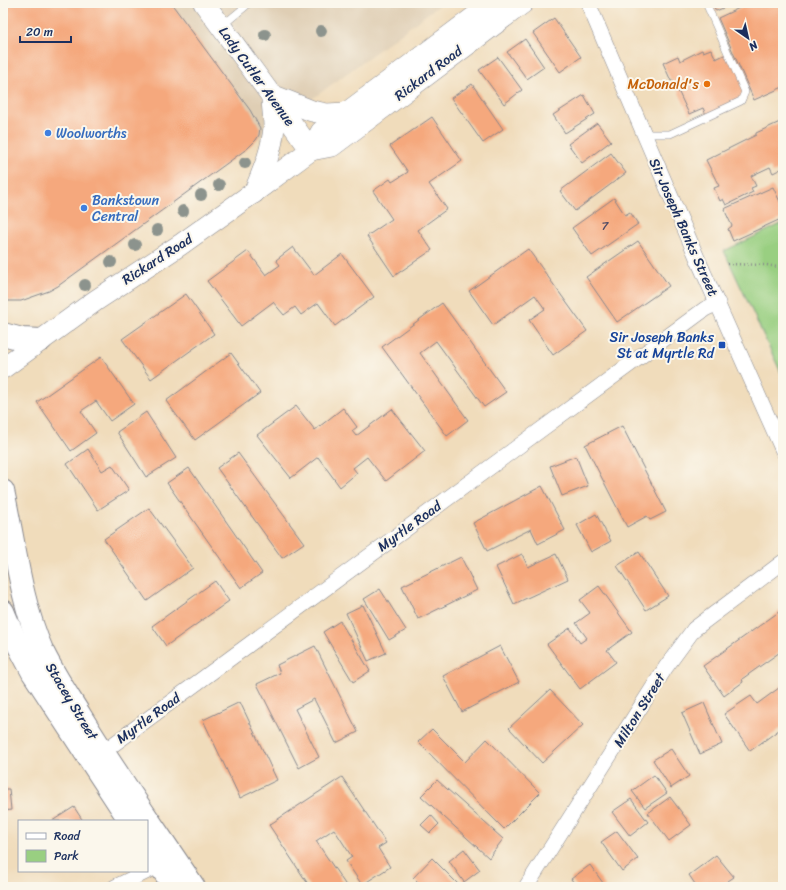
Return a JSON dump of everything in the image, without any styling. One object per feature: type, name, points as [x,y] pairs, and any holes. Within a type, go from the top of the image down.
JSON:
[{"type":"highway","points":[[3,334],[22,339],[41,340]]},
{"type":"highway","name":"Stacey Street","points":[[3,491],[21,583],[42,649],[57,680],[103,752],[194,887]]},
{"type":"highway","name":"Stacey Street","points":[[3,611],[15,640],[30,668],[129,820]]},
{"type":"highway","points":[[148,847],[174,887]]},
{"type":"main road","name":"Lady Cutler Avenue","points":[[204,3],[311,150]]},
{"type":"main road","name":"Rickard Road","points":[[3,368],[95,301],[211,224],[311,150],[321,132],[493,3]]},
{"type":"main road","name":"Rickard Road","points":[[311,150],[332,146],[523,3]]},
{"type":"main road","points":[[253,193],[267,162],[272,142],[274,125],[272,95],[312,111],[327,114],[346,113]]},
{"type":"street","name":"Sir Joseph Banks Street","points":[[588,3],[783,450]]},
{"type":"street","name":"Myrtle Road","points":[[103,752],[705,309],[718,303]]},
{"type":"street","name":"Milton Street","points":[[526,887],[666,667],[690,634],[709,617],[783,562]]},
{"type":"street","points":[[148,871],[160,865]]},
{"type":"street","points":[[115,887],[146,872]]},
{"type":"lane","points":[[644,134],[670,134],[741,101],[744,92],[706,3]]},
{"type":"lane","points":[[221,27],[246,6]]},
{"type":"path","points":[[727,264],[783,268]]},
{"type":"shaded area","name":"Bankstown Central","points":[[3,3],[442,3],[78,272],[63,282],[26,298],[3,302]]},
{"type":"green space","points":[[783,223],[783,377],[724,251]]},
{"type":"building","name":"Bankstown Central","points":[[3,3],[171,3],[250,110],[260,128],[259,135],[256,140],[248,148],[58,286],[49,291],[21,301],[9,301],[3,299]]},
{"type":"building","points":[[712,3],[735,3],[716,11]]},
{"type":"building","points":[[750,3],[783,3],[783,87],[754,100],[718,18]]},
{"type":"building","points":[[554,18],[581,57],[560,72],[533,33]]},
{"type":"building","points":[[525,39],[544,67],[527,79],[507,52]]},
{"type":"building","points":[[711,49],[716,59],[730,52],[748,90],[744,103],[708,119],[703,108],[689,114],[663,63],[678,56],[680,61],[702,50],[703,52]]},
{"type":"building","points":[[498,57],[522,90],[504,104],[479,70]]},
{"type":"building","points":[[472,84],[503,129],[483,143],[451,98]]},
{"type":"building","points":[[584,95],[595,114],[565,133],[553,115]]},
{"type":"building","points":[[432,117],[462,161],[429,184],[447,209],[418,230],[432,250],[394,276],[367,236],[392,219],[373,191],[390,179],[392,182],[408,172],[390,146]]},
{"type":"building","points":[[782,121],[783,168],[773,173],[770,167],[751,176],[756,186],[751,188],[753,192],[726,205],[723,199],[720,201],[714,188],[719,186],[706,160]]},
{"type":"building","points":[[597,123],[611,141],[582,163],[568,144]]},
{"type":"building","points":[[611,153],[626,173],[575,211],[560,191]]},
{"type":"building","points":[[773,187],[783,208],[783,218],[733,241],[728,229],[732,226],[724,209]]},
{"type":"building","points":[[614,198],[625,215],[630,212],[638,224],[592,256],[572,228]]},
{"type":"building","points":[[638,241],[669,286],[617,322],[586,277]]},
{"type":"building","points":[[293,247],[314,275],[342,254],[374,297],[335,326],[318,303],[301,315],[295,307],[284,315],[273,302],[241,326],[207,281],[248,251],[266,275],[280,265],[276,260]]},
{"type":"building","points":[[528,249],[587,331],[553,355],[529,320],[545,309],[535,295],[493,325],[469,291]]},
{"type":"building","points":[[186,294],[214,334],[151,379],[122,339]]},
{"type":"building","points":[[442,303],[506,392],[484,407],[436,341],[420,353],[468,420],[447,436],[382,347]]},
{"type":"building","points":[[231,353],[260,393],[195,440],[166,401]]},
{"type":"building","points":[[101,357],[134,404],[110,421],[96,401],[81,411],[96,433],[71,451],[37,402]]},
{"type":"building","points":[[296,406],[315,430],[343,408],[357,427],[352,431],[356,436],[392,409],[425,451],[386,481],[367,457],[353,468],[357,473],[340,487],[318,457],[291,478],[257,435]]},
{"type":"building","points":[[146,412],[176,458],[146,477],[117,432]]},
{"type":"building","points":[[622,426],[666,512],[650,520],[647,516],[627,527],[585,445]]},
{"type":"building","points":[[88,449],[102,471],[112,465],[129,490],[98,510],[67,464]]},
{"type":"building","points":[[238,453],[304,543],[282,558],[217,468]]},
{"type":"building","points":[[576,456],[588,486],[562,496],[550,466]]},
{"type":"building","points":[[189,468],[262,573],[241,588],[167,483]]},
{"type":"building","points":[[542,486],[565,530],[538,544],[531,529],[487,551],[473,523]]},
{"type":"building","points":[[149,508],[193,568],[147,601],[104,539]]},
{"type":"building","points":[[596,514],[611,541],[591,552],[577,525]]},
{"type":"building","points":[[639,552],[668,596],[646,610],[617,566]]},
{"type":"building","points":[[522,554],[528,567],[556,554],[568,579],[514,604],[496,567]]},
{"type":"building","points":[[461,557],[477,590],[418,619],[402,586]]},
{"type":"building","points":[[215,581],[229,601],[166,646],[152,626]]},
{"type":"building","points":[[599,586],[632,632],[607,650],[616,662],[580,689],[547,644],[570,628],[580,643],[587,638],[576,623],[590,613],[580,600]]},
{"type":"building","points":[[380,589],[406,630],[389,640],[364,599]]},
{"type":"building","points":[[363,605],[386,653],[368,661],[346,613]]},
{"type":"building","points":[[783,609],[783,650],[742,679],[743,682],[724,696],[703,666]]},
{"type":"building","points":[[340,621],[370,671],[353,682],[323,632]]},
{"type":"building","points":[[315,646],[358,732],[336,743],[314,699],[295,709],[319,757],[299,768],[257,684],[280,673],[277,665]]},
{"type":"building","points":[[500,646],[519,682],[462,712],[443,676]]},
{"type":"building","points":[[783,685],[783,727],[750,751],[724,714],[751,696],[757,704]]},
{"type":"building","points":[[550,690],[583,725],[542,763],[509,728]]},
{"type":"building","points":[[240,702],[277,780],[240,798],[203,720]]},
{"type":"building","points":[[704,703],[722,744],[700,754],[682,713]]},
{"type":"building","points":[[432,729],[465,762],[487,739],[540,793],[504,829],[418,742]]},
{"type":"building","points":[[671,749],[689,776],[671,788],[653,760]]},
{"type":"building","points":[[654,775],[667,793],[645,808],[632,791]]},
{"type":"building","points":[[342,777],[386,843],[378,848],[390,867],[362,885],[346,861],[352,857],[334,829],[316,841],[347,887],[310,887],[269,825]]},
{"type":"building","points":[[437,780],[503,839],[489,858],[421,796]]},
{"type":"building","points":[[3,789],[9,789],[11,810],[3,811]]},
{"type":"building","points":[[670,797],[691,825],[669,841],[648,813]]},
{"type":"building","points":[[631,799],[648,822],[630,836],[612,812]]},
{"type":"building","points":[[74,807],[82,820],[54,820]]},
{"type":"building","points":[[431,815],[439,824],[430,833],[421,825]]},
{"type":"building","points":[[617,831],[638,859],[622,871],[601,842]]},
{"type":"building","points":[[464,849],[480,870],[464,882],[449,861]]},
{"type":"building","points":[[716,855],[734,877],[719,887],[697,887],[689,875]]},
{"type":"building","points":[[432,858],[461,887],[422,887],[413,878]]},
{"type":"building","points":[[590,865],[606,887],[577,887],[571,879]]},
{"type":"place","name":"McDonald's","points":[[707,84]]},
{"type":"place","name":"Woolworths","points":[[48,133]]},
{"type":"place","name":"Bankstown Central","points":[[84,208]]},
{"type":"place","name":"Sir Joseph Banks St at Myrtle Rd","points":[[722,345]]}]
